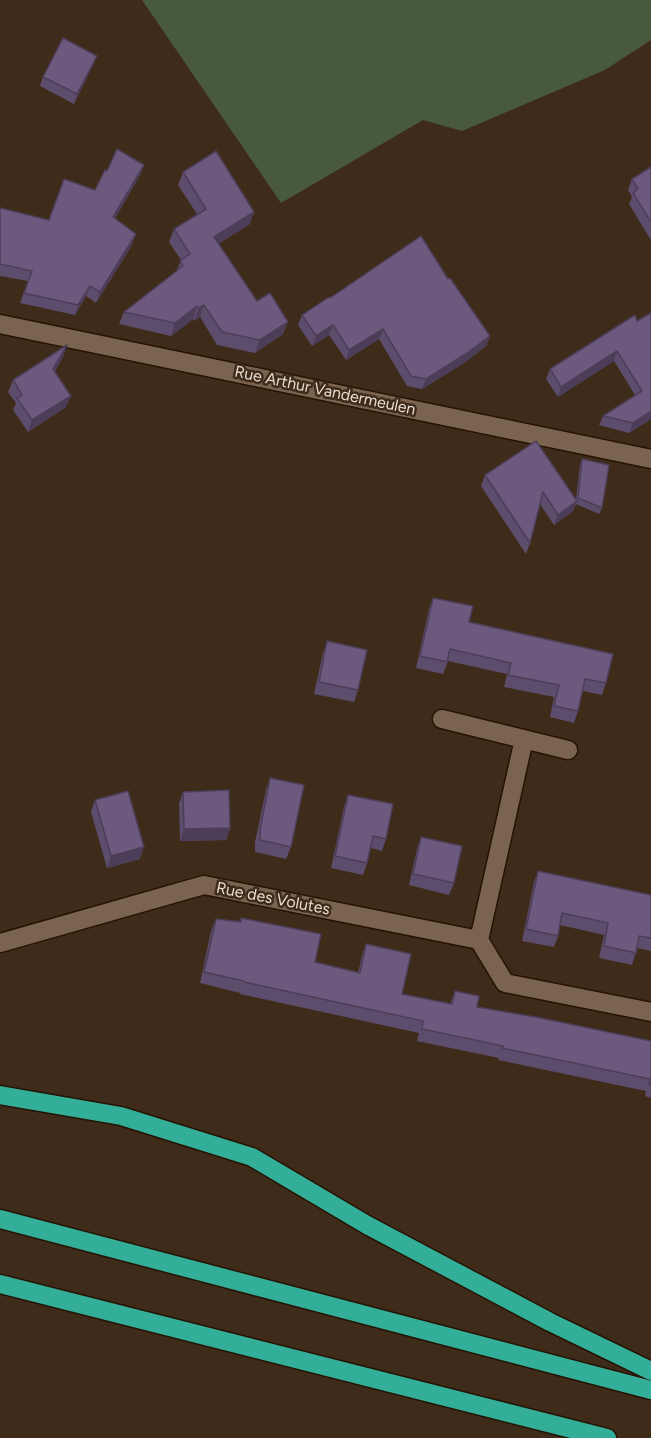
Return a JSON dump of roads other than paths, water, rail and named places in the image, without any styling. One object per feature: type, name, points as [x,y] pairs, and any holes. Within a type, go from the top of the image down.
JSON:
[{"type":"highway","points":[[0,1095],[121,1116],[252,1157],[367,1225],[550,1322],[651,1371]]},
{"type":"highway","points":[[0,1219],[651,1390]]},
{"type":"highway","points":[[0,1284],[607,1438]]},
{"type":"street","name":"Rue Arthur Vandermeulen","points":[[0,324],[651,459]]},
{"type":"street","points":[[442,719],[568,750]]},
{"type":"street","points":[[524,739],[479,940],[505,983],[651,1012]]},
{"type":"street","name":"Rue des Volutes","points":[[0,943],[204,885],[479,940]]}]
